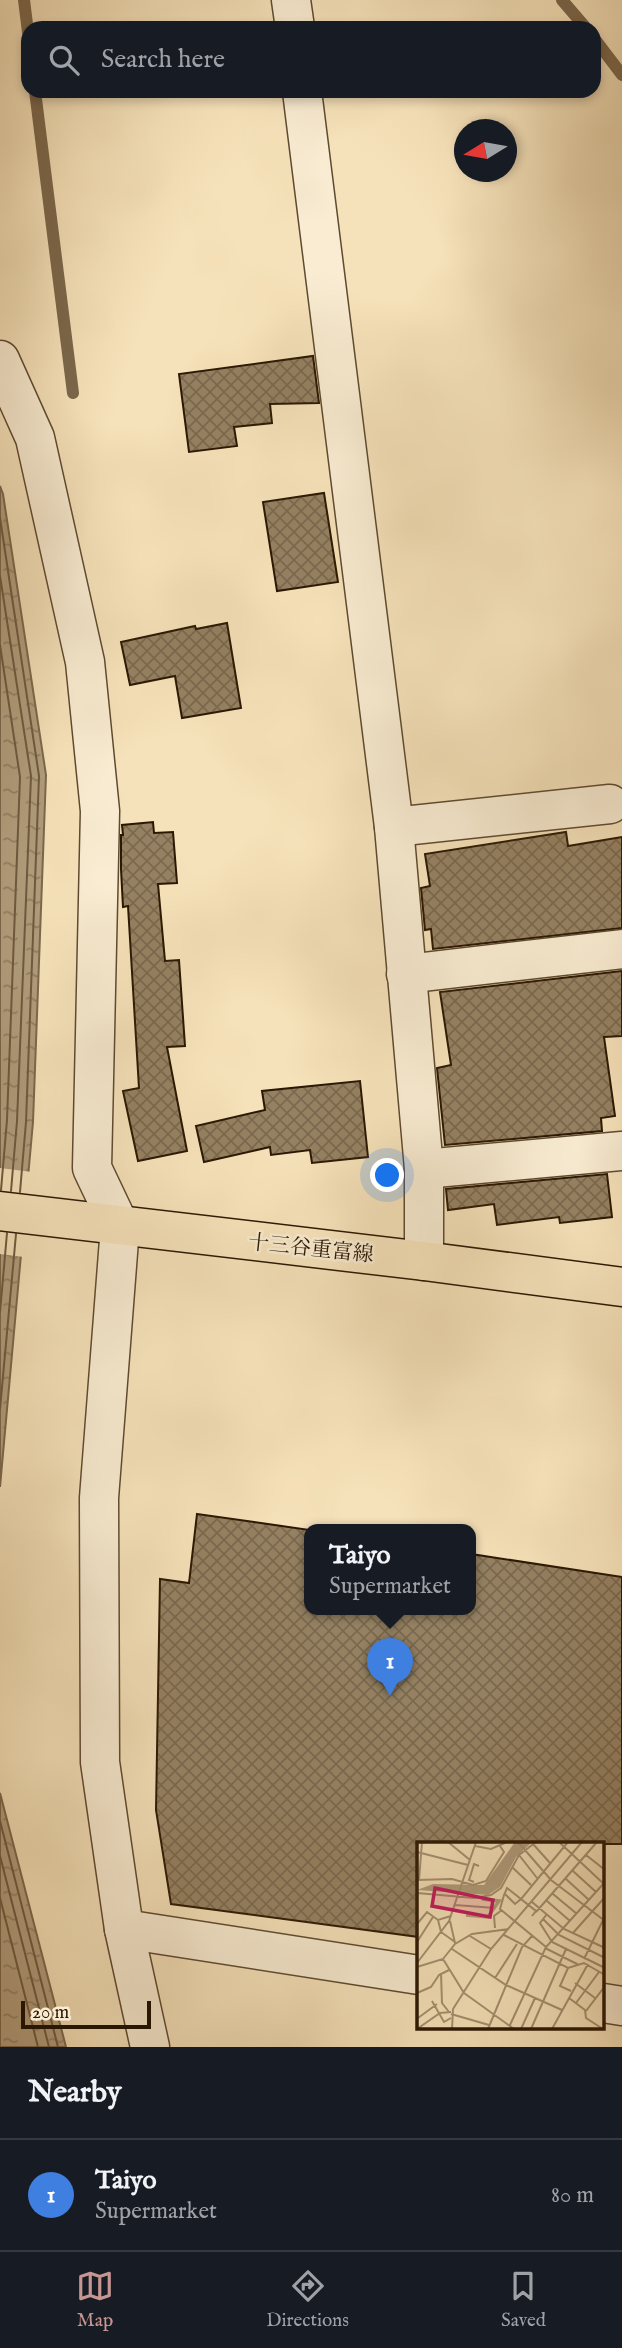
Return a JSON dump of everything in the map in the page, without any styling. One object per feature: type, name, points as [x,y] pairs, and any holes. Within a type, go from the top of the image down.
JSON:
[{"type":"main road","name":"十三谷重富線","points":[[0,1211],[622,1287]]},
{"type":"street","points":[[291,0],[294,21]]},
{"type":"street","points":[[303,98],[394,827],[424,1169],[424,1261]]},
{"type":"street","points":[[0,360],[35,438],[85,662],[100,811],[92,1168],[120,1227],[99,1498],[100,1762],[124,1929],[150,2047]]},
{"type":"street","points":[[394,827],[610,804]]},
{"type":"street","points":[[406,974],[622,949]]},
{"type":"street","points":[[424,1169],[622,1151]]},
{"type":"street","points":[[124,1929],[417,1975]]},
{"type":"street","points":[[604,2003],[622,2006]]},
{"type":"water","points":[[0,486],[46,775],[33,1122],[0,1487]]},
{"type":"water","points":[[0,1793],[66,2047],[0,2047]]},
{"type":"pier","points":[[0,1168],[32,1172],[24,1257],[0,1254]]},
{"type":"building","points":[[313,356],[319,403],[270,404],[272,423],[234,427],[237,446],[189,452],[179,374]]},
{"type":"building","points":[[324,493],[338,582],[277,591],[263,502]]},
{"type":"building","points":[[227,623],[241,708],[182,718],[175,676],[130,685],[121,642],[195,626],[196,629]]},
{"type":"building","points":[[153,822],[154,833],[173,832],[177,883],[158,884],[165,961],[179,960],[185,1046],[167,1047],[187,1151],[138,1161],[123,1091],[139,1088],[128,906],[123,907],[121,835],[122,825]]},
{"type":"building","points":[[566,832],[568,846],[622,837],[622,928],[433,949],[431,929],[425,930],[421,888],[430,886],[425,854]]},
{"type":"building","points":[[622,971],[622,1036],[604,1037],[615,1116],[601,1118],[602,1131],[445,1145],[437,1068],[451,1065],[440,992]]},
{"type":"building","points":[[360,1081],[368,1157],[312,1163],[310,1150],[271,1155],[270,1147],[204,1162],[196,1126],[265,1110],[262,1091]]},
{"type":"building","points":[[607,1174],[612,1217],[560,1223],[559,1217],[497,1225],[494,1204],[448,1210],[446,1189]]},
{"type":"building","points":[[197,1514],[304,1529],[304,1615],[476,1615],[476,1555],[622,1577],[622,1844],[417,1842],[417,1937],[171,1904],[156,1810],[160,1579],[189,1583]]},
{"type":"waterway","points":[[24,0],[27,21]]},
{"type":"waterway","points":[[562,0],[580,21]]},
{"type":"waterway","points":[[601,47],[622,75]]},
{"type":"waterway","points":[[36,98],[73,393]]},
{"type":"place","name":"Taiyo","points":[[390,1696]]}]
